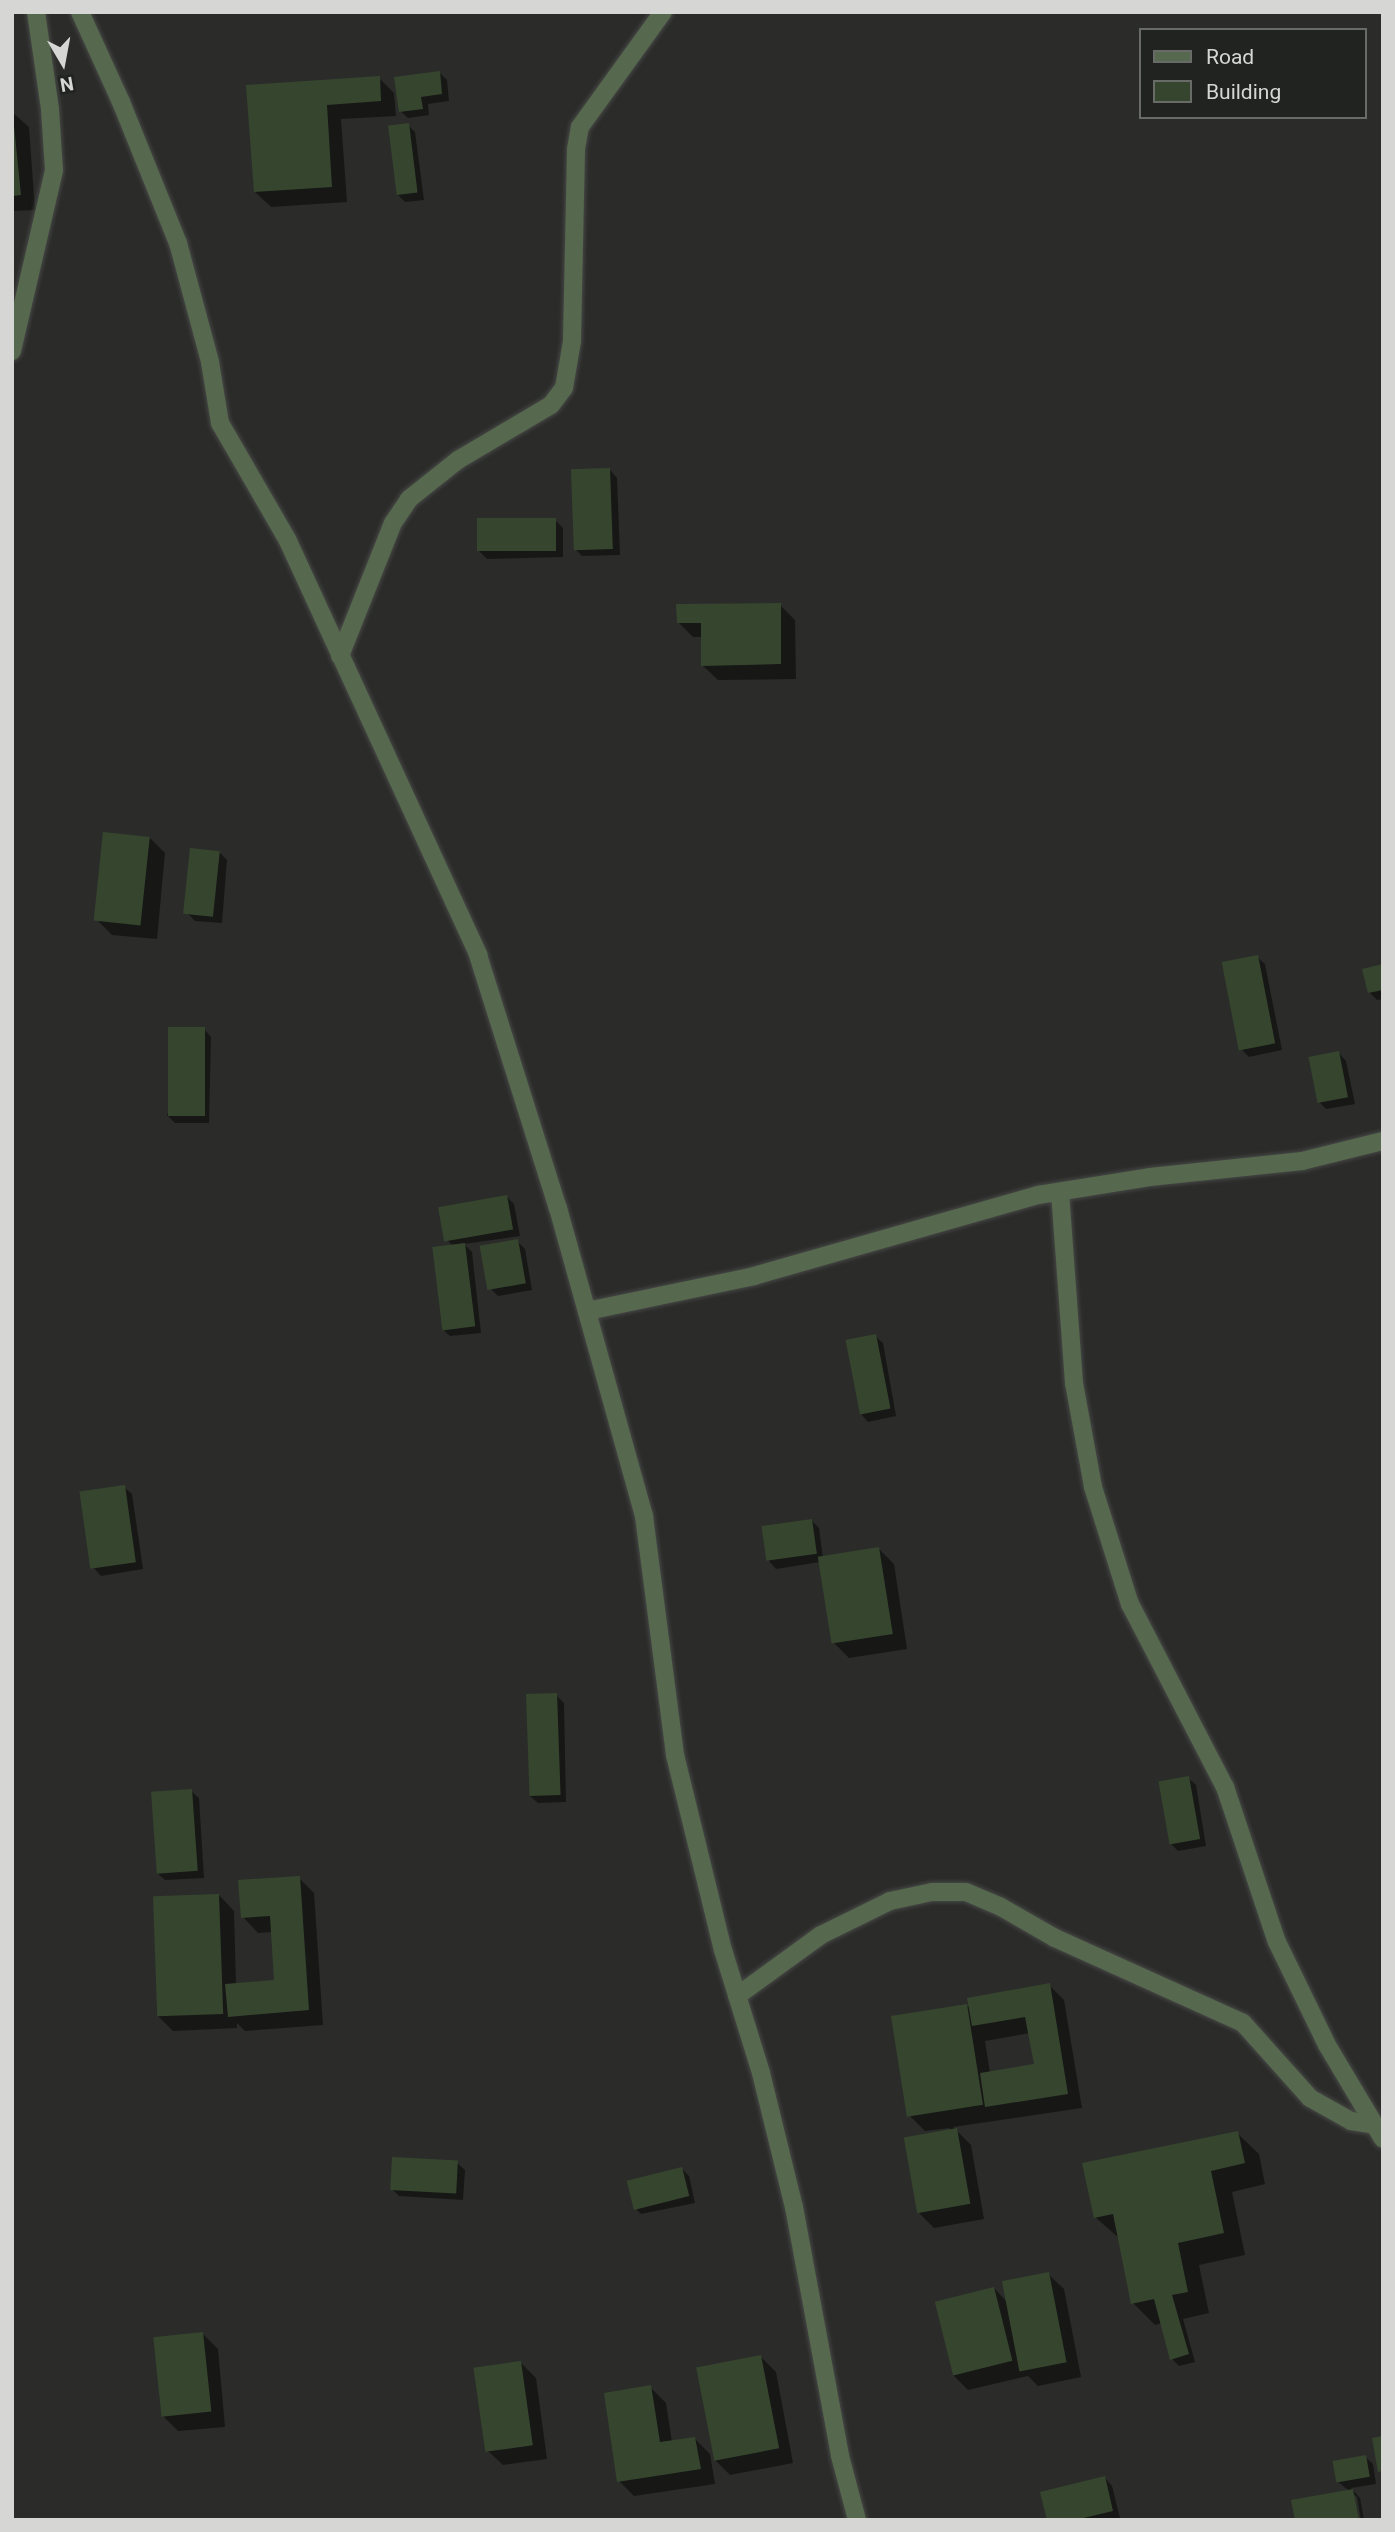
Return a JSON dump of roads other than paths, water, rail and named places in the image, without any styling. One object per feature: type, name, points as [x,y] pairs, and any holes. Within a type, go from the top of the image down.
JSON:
[{"type":"street","points":[[12,351],[54,170],[50,109],[36,12]]},
{"type":"street","points":[[80,12],[121,102],[178,243],[210,362],[220,423],[288,541],[478,955],[587,1311],[643,1516],[675,1755],[737,1996],[761,2073],[794,2207],[840,2456],[857,2520]]},
{"type":"street","points":[[340,656],[393,523],[409,499],[458,460],[551,405],[564,388],[572,341],[576,149],[580,127],[663,12]]},
{"type":"street","points":[[587,1311],[754,1276],[1038,1195],[1150,1177],[1302,1161],[1383,1141]]},
{"type":"street","points":[[1060,1192],[1074,1383],[1093,1487],[1129,1604],[1225,1787],[1283,1953],[1327,2045],[1379,2132]]},
{"type":"street","points":[[737,1996],[821,1935],[890,1901],[932,1892],[967,1892],[1001,1907],[1055,1938],[1243,2023],[1310,2098],[1351,2122],[1379,2132]]}]
